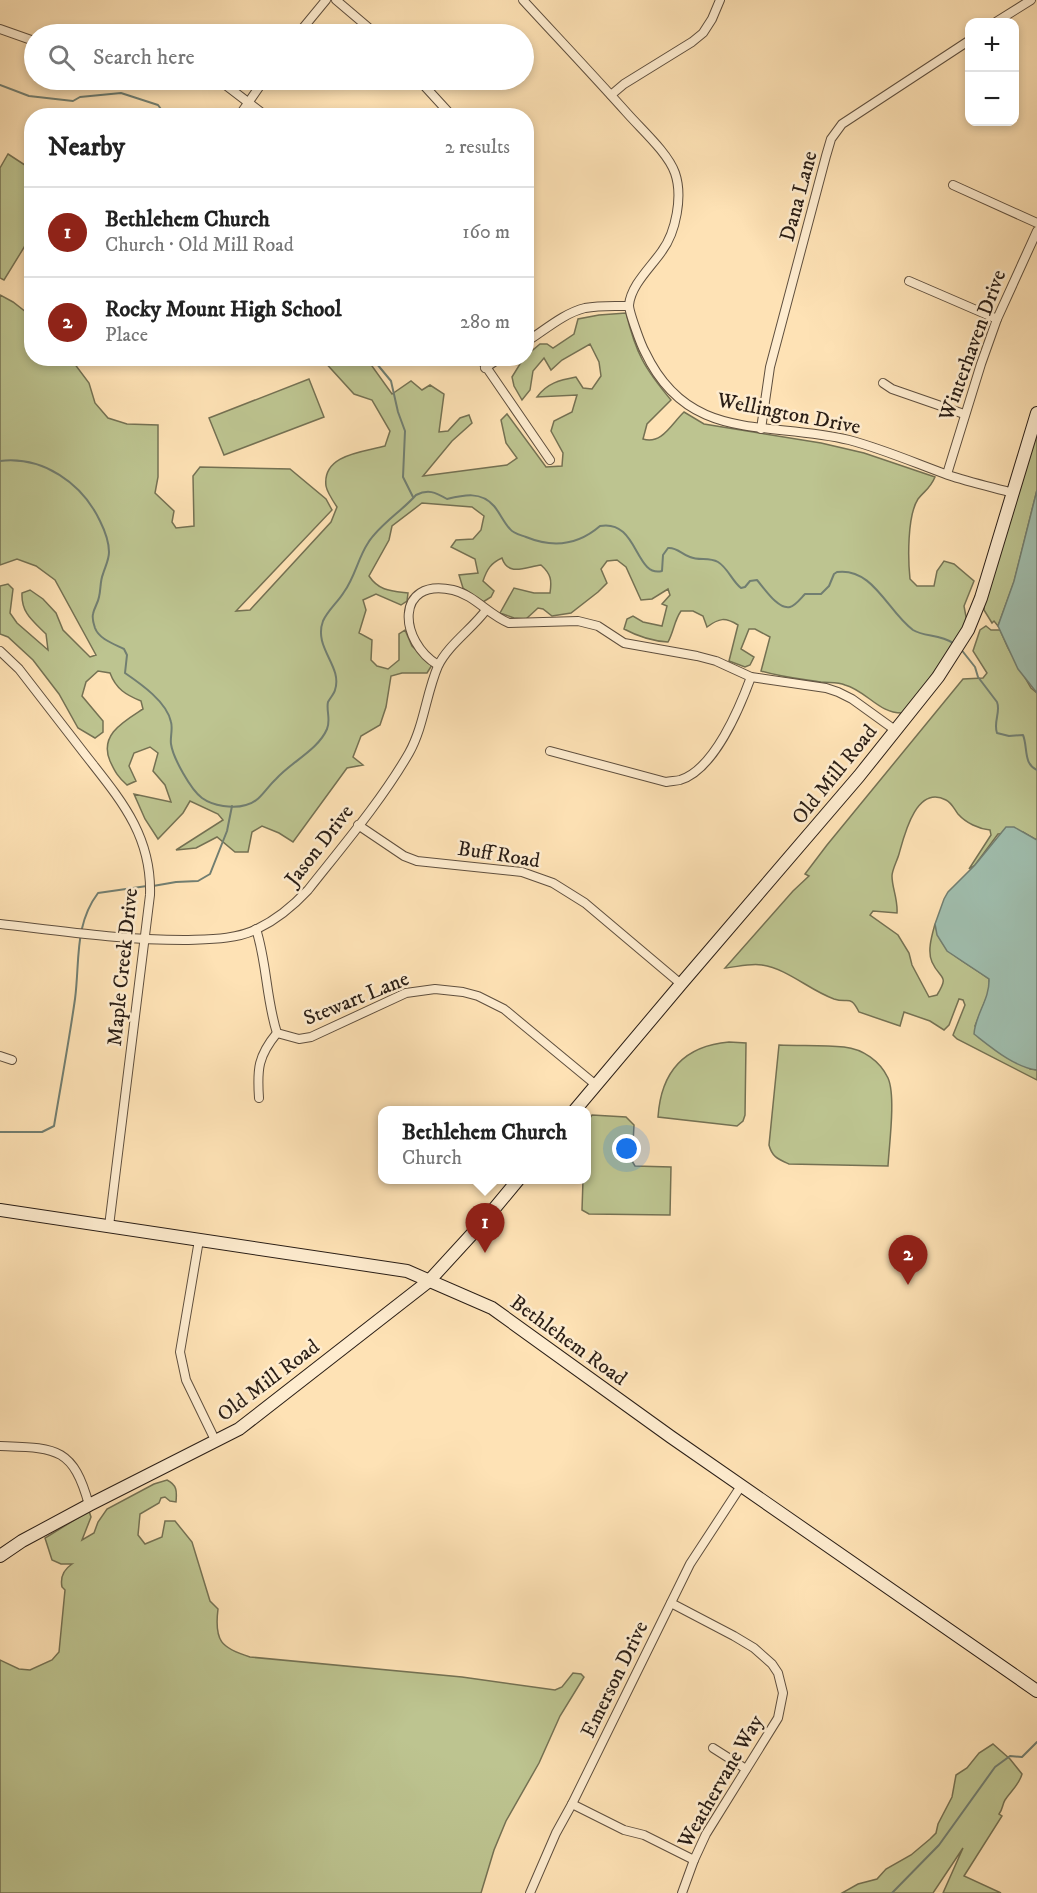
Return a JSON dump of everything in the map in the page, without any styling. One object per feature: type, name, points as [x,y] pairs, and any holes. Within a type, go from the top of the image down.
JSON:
[{"type":"street","points":[[306,24],[326,0]]},
{"type":"street","points":[[336,0],[364,24]]},
{"type":"street","points":[[523,0],[671,164],[678,185],[677,209],[670,237],[664,249],[635,288],[629,306],[598,306],[584,309],[569,314],[534,337]]},
{"type":"street","points":[[611,95],[624,84],[703,33],[720,0]]},
{"type":"street","points":[[1002,18],[1031,0]]},
{"type":"street","points":[[0,29],[24,37]]},
{"type":"street","name":"Dana Lane","points":[[760,429],[770,367],[826,156],[836,130],[858,112],[965,43]]},
{"type":"street","points":[[232,90],[256,108]]},
{"type":"street","points":[[244,108],[257,90]]},
{"type":"street","points":[[428,90],[445,108]]},
{"type":"street","points":[[953,185],[1037,223]]},
{"type":"street","name":"Winterhaven Drive","points":[[947,474],[964,414],[997,319],[1037,231]]},
{"type":"street","points":[[909,281],[997,319]]},
{"type":"street","name":"Wellington Drive","points":[[629,306],[643,348],[651,364],[668,388],[692,408],[719,421],[850,441],[947,474],[1013,493]]},
{"type":"street","points":[[488,366],[485,368],[550,460]]},
{"type":"street","points":[[883,383],[892,389],[964,414]]},
{"type":"street","name":"Old Mill Road","points":[[578,1106],[815,828],[928,691],[948,663],[968,630],[989,576],[1037,413]]},
{"type":"street","points":[[438,665],[422,653],[411,634],[408,612],[411,603],[425,591],[453,590],[509,623],[588,622],[624,643],[697,656],[752,677],[826,688],[852,699],[895,730]]},
{"type":"street","name":"Jason Drive","points":[[0,924],[144,939],[208,939],[233,936],[256,929],[294,905],[396,775],[411,750],[438,665],[445,654],[486,610]]},
{"type":"street","name":"Maple Creek Drive","points":[[0,651],[19,669],[125,806],[133,818],[145,851],[150,882],[109,1226]]},
{"type":"street","points":[[550,751],[666,782],[680,780],[698,770],[722,739],[739,709],[752,677]]},
{"type":"street","name":"Buff Road","points":[[358,825],[417,861],[522,872],[553,883],[585,903],[681,984]]},
{"type":"street","name":"Stewart Lane","points":[[256,929],[262,948],[269,1000],[277,1033],[299,1040],[311,1037],[406,993],[435,989],[463,992],[478,996],[504,1009],[596,1085]]},
{"type":"street","points":[[259,1098],[258,1065],[263,1052],[277,1033]]},
{"type":"street","points":[[0,1056],[12,1060]]},
{"type":"street","name":"Old Mill Road","points":[[0,1556],[22,1541],[89,1505],[216,1442],[239,1429],[278,1401],[429,1281],[484,1221],[514,1184]]},
{"type":"street","name":"Bethlehem Road","points":[[0,1210],[407,1271],[492,1308],[741,1486],[1037,1691]]},
{"type":"street","points":[[199,1240],[180,1352],[186,1380],[216,1442]]},
{"type":"street","points":[[0,1446],[44,1448],[63,1456],[82,1479],[89,1505]]},
{"type":"street","name":"Emerson Drive","points":[[530,1893],[556,1833],[690,1564],[741,1486]]},
{"type":"street","name":"Weathervane Way","points":[[671,1603],[754,1648],[772,1664],[778,1673],[783,1693],[778,1718],[706,1834],[682,1893]]},
{"type":"street","points":[[713,1748],[746,1769]]},
{"type":"street","points":[[572,1804],[624,1830],[644,1835],[694,1860]]},
{"type":"green space","points":[[8,154],[24,164],[24,247],[4,280],[0,278],[0,168]]},
{"type":"green space","points":[[0,295],[24,311],[24,366],[76,366],[89,383],[95,403],[108,418],[127,424],[158,425],[158,477],[155,493],[174,511],[172,522],[176,528],[194,526],[193,476],[200,467],[290,469],[326,499],[332,510],[236,611],[250,610],[331,522],[337,507],[326,486],[327,475],[331,467],[346,456],[385,446],[390,431],[372,400],[354,394],[328,366],[372,366],[392,394],[411,381],[422,390],[430,385],[444,394],[439,432],[448,431],[460,418],[469,415],[472,423],[452,441],[423,476],[507,465],[517,458],[506,443],[501,420],[507,414],[546,467],[562,466],[563,453],[551,431],[554,421],[572,412],[577,395],[537,397],[545,388],[554,383],[576,377],[583,388],[592,389],[601,376],[599,362],[590,344],[562,360],[551,370],[544,358],[533,371],[530,390],[522,400],[512,377],[519,366],[534,366],[534,349],[540,344],[547,344],[553,348],[574,334],[578,319],[626,313],[642,360],[671,400],[647,424],[643,439],[656,439],[661,436],[684,412],[704,424],[821,443],[864,453],[935,477],[914,507],[910,527],[910,579],[917,586],[934,586],[937,571],[944,561],[954,564],[974,581],[964,606],[967,622],[912,702],[903,713],[895,712],[887,710],[860,692],[842,684],[791,678],[761,671],[770,637],[755,629],[749,629],[741,649],[754,657],[750,665],[745,667],[729,661],[738,625],[726,620],[719,620],[707,627],[703,616],[693,611],[681,611],[668,642],[645,638],[624,629],[627,619],[633,616],[643,622],[662,626],[667,606],[662,604],[670,595],[668,589],[652,599],[641,600],[626,567],[617,560],[607,561],[601,569],[607,583],[571,613],[552,616],[538,608],[526,619],[500,613],[514,588],[534,593],[550,593],[551,581],[547,571],[541,565],[513,569],[505,564],[502,558],[492,564],[486,573],[483,581],[494,591],[491,597],[483,602],[463,588],[459,575],[478,573],[475,559],[451,547],[456,540],[473,539],[481,530],[484,516],[472,507],[422,503],[392,526],[389,540],[369,576],[381,587],[408,593],[407,601],[401,605],[376,594],[363,600],[366,610],[359,633],[372,640],[371,660],[377,666],[388,669],[399,660],[399,634],[405,630],[412,646],[432,665],[427,673],[402,673],[391,676],[386,707],[380,725],[361,736],[353,757],[363,765],[347,768],[293,842],[262,826],[252,832],[248,852],[235,852],[217,837],[196,848],[176,850],[223,820],[218,814],[190,801],[183,813],[158,839],[145,819],[134,794],[171,802],[165,785],[153,771],[158,753],[150,747],[134,753],[129,766],[136,781],[127,785],[115,771],[107,752],[110,737],[115,730],[143,709],[141,701],[122,691],[110,673],[98,671],[86,682],[82,696],[103,721],[103,732],[95,738],[78,728],[59,694],[33,660],[8,637],[0,634],[0,586],[8,584],[13,589],[10,613],[17,623],[48,650],[46,634],[32,621],[26,611],[22,593],[30,590],[43,599],[56,613],[63,630],[90,657],[96,655],[55,580],[36,566],[17,559],[0,565]]},
{"type":"green space","points":[[309,379],[324,417],[224,455],[209,418]]},
{"type":"green space","points":[[1037,428],[1037,490],[1014,582],[998,626],[994,621],[992,623],[984,610],[985,599]]},
{"type":"green space","points":[[986,626],[991,630],[1000,630],[1031,688],[1037,693],[1037,840],[1023,832],[998,834],[975,865],[969,869],[991,835],[990,830],[977,827],[965,820],[946,800],[936,797],[927,799],[913,814],[893,871],[892,880],[897,913],[873,911],[870,915],[898,935],[929,997],[937,995],[943,984],[930,953],[935,924],[938,935],[949,950],[989,979],[990,989],[975,1026],[1030,1069],[1037,1070],[1037,1080],[953,1035],[965,1005],[963,1000],[959,999],[949,1025],[944,1030],[930,1021],[904,1012],[900,1026],[859,1012],[851,1001],[834,999],[772,967],[753,964],[725,968],[809,876],[805,874],[827,845],[963,679],[983,678],[987,673],[973,651],[980,630]]},
{"type":"green space","points":[[729,1042],[746,1043],[743,1121],[737,1126],[658,1117],[664,1087],[677,1064],[699,1049]]},
{"type":"green space","points":[[779,1045],[851,1048],[876,1061],[888,1078],[892,1097],[888,1166],[789,1164],[774,1155],[769,1145]]},
{"type":"green space","points":[[591,1116],[626,1117],[634,1125],[632,1161],[635,1166],[671,1167],[670,1215],[589,1214],[582,1210],[583,1184],[591,1184]]},
{"type":"green space","points":[[167,1480],[176,1489],[176,1502],[165,1497],[161,1498],[159,1503],[140,1514],[138,1535],[145,1544],[162,1537],[165,1521],[175,1521],[192,1542],[210,1601],[218,1609],[219,1636],[222,1642],[232,1650],[250,1657],[462,1677],[555,1690],[562,1687],[573,1673],[584,1677],[560,1716],[539,1763],[506,1821],[494,1850],[481,1893],[0,1893],[0,1660],[19,1669],[30,1670],[52,1660],[59,1652],[65,1590],[61,1580],[64,1571],[72,1564],[61,1564],[52,1560],[45,1538],[89,1511],[91,1517],[82,1540],[94,1533],[107,1509],[154,1484]]},
{"type":"green space","points":[[993,1744],[1022,1774],[1004,1802],[999,1814],[1002,1816],[964,1876],[1001,1893],[943,1893],[963,1848],[933,1893],[842,1893],[858,1884],[877,1879],[886,1869],[911,1855],[930,1839],[936,1833],[938,1824],[952,1797],[956,1775],[967,1768],[979,1753]]},
{"type":"shaded area","points":[[1037,490],[1037,693],[1018,669],[998,626],[1014,581]]},
{"type":"shaded area","points":[[1006,827],[1014,827],[1037,840],[1037,1070],[1012,1061],[974,1034],[989,986],[989,979],[947,951],[937,935],[935,924],[948,892],[975,865]]},
{"type":"waterway","points":[[0,85],[29,96],[73,101],[80,97],[121,93],[158,105],[160,108]]},
{"type":"waterway","points":[[379,366],[391,381],[405,431],[403,477],[413,497]]},
{"type":"waterway","points":[[0,461],[31,463],[46,468],[72,484],[92,507],[105,532],[109,552],[93,614],[95,628],[103,638],[124,649],[127,655],[125,673],[152,694],[169,715],[172,725],[172,750],[193,788],[202,798],[223,806],[235,807],[255,801],[282,773],[311,750],[323,736],[328,726],[328,702],[334,692],[336,681],[322,640],[323,621],[348,586],[373,536],[416,495],[424,492],[435,493],[447,499],[466,496],[484,498],[494,506],[513,532],[546,543],[574,541],[600,526],[612,526],[622,531],[646,566],[653,571],[662,571],[663,555],[668,548],[674,549],[693,558],[718,562],[741,588],[750,581],[757,580],[772,598],[785,607],[794,605],[805,594],[821,594],[837,572],[850,572],[870,583],[913,630],[953,643]]},
{"type":"waterway","points":[[960,648],[997,702],[997,733],[1009,736],[1023,735],[1028,759],[1037,770]]},
{"type":"waterway","points":[[153,886],[198,881],[210,874],[227,831],[232,806]]},
{"type":"waterway","points":[[0,1132],[42,1132],[54,1126],[73,1015],[81,931],[90,905],[98,893],[147,886]]},
{"type":"waterway","points":[[892,1893],[939,1845],[995,1767],[1010,1756],[1022,1757],[1037,1742]]},
{"type":"place","name":"Bethlehem Church","points":[[485,1253]]},
{"type":"place","name":"Rocky Mount High School","points":[[908,1285]]}]
